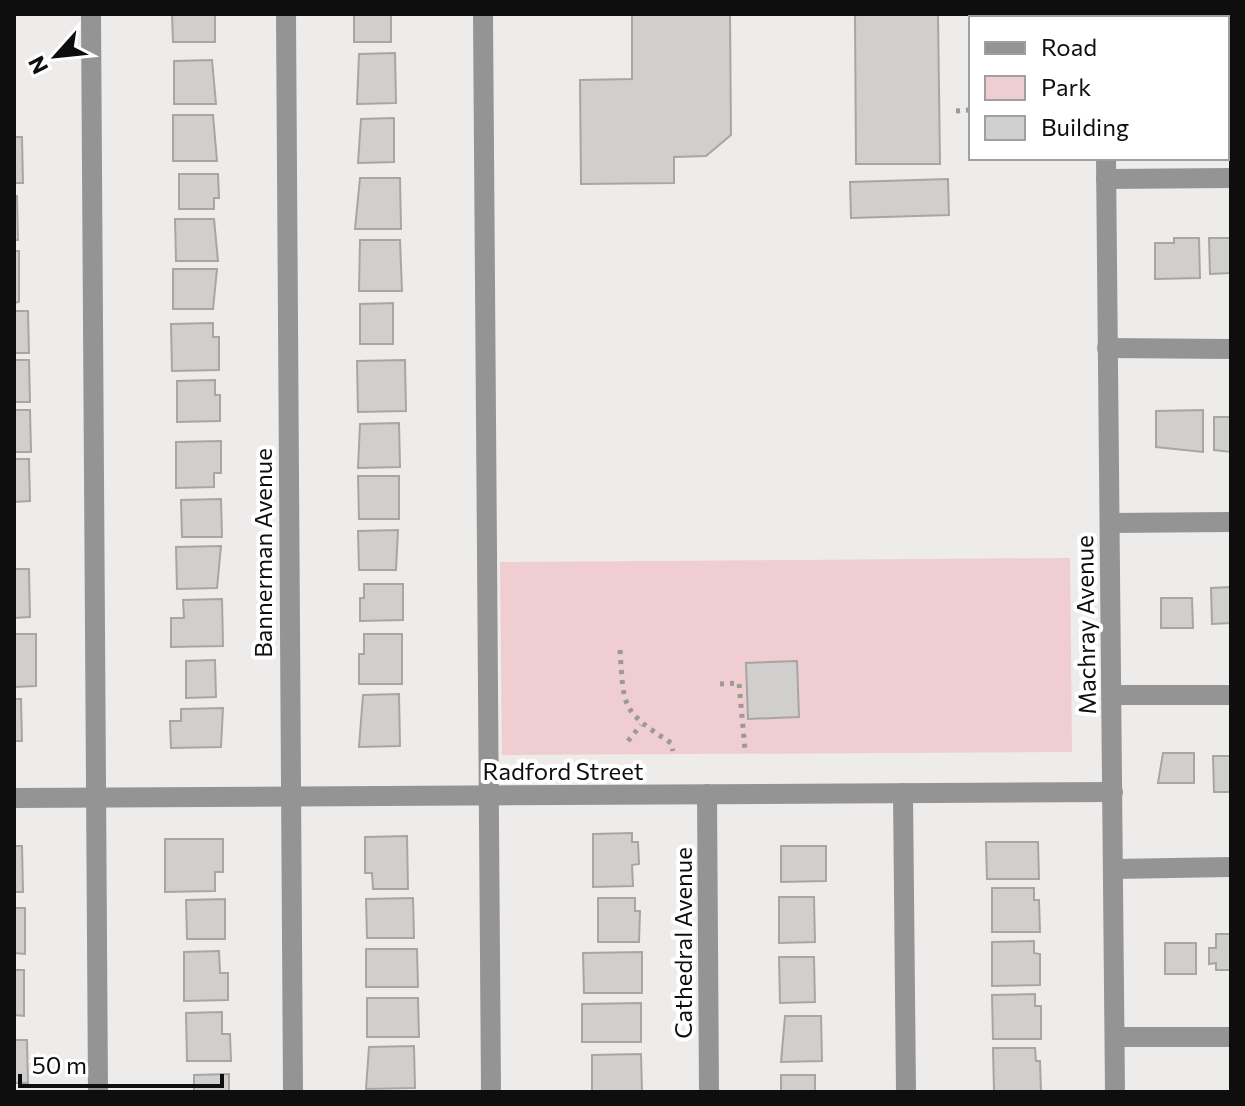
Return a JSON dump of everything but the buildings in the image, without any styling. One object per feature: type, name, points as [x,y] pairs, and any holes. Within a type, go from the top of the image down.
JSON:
[{"type":"street","points":[[91,14],[98,1092]]},
{"type":"street","name":"Bannerman Avenue","points":[[286,14],[293,1092]]},
{"type":"street","points":[[483,14],[491,1092]]},
{"type":"street","points":[[1106,168],[1231,178]]},
{"type":"street","name":"Machray Avenue","points":[[1106,168],[1115,1092]]},
{"type":"street","points":[[1107,348],[1231,349]]},
{"type":"street","points":[[1110,523],[1231,522]]},
{"type":"street","points":[[1112,695],[1231,695]]},
{"type":"street","name":"Radford Street","points":[[14,798],[1113,792]]},
{"type":"street","points":[[903,793],[906,1092]]},
{"type":"street","name":"Cathedral Avenue","points":[[707,794],[709,1092]]},
{"type":"street","points":[[1114,869],[1231,867]]},
{"type":"street","points":[[1115,1037],[1231,1037]]},
{"type":"path","points":[[956,111],[969,110]]},
{"type":"path","points":[[620,650],[623,690],[633,717],[671,743],[673,751]]},
{"type":"path","points":[[720,684],[739,683],[745,750]]},
{"type":"path","points":[[628,741],[641,725]]},
{"type":"green space","points":[[1070,558],[1072,752],[502,755],[500,562]]}]
